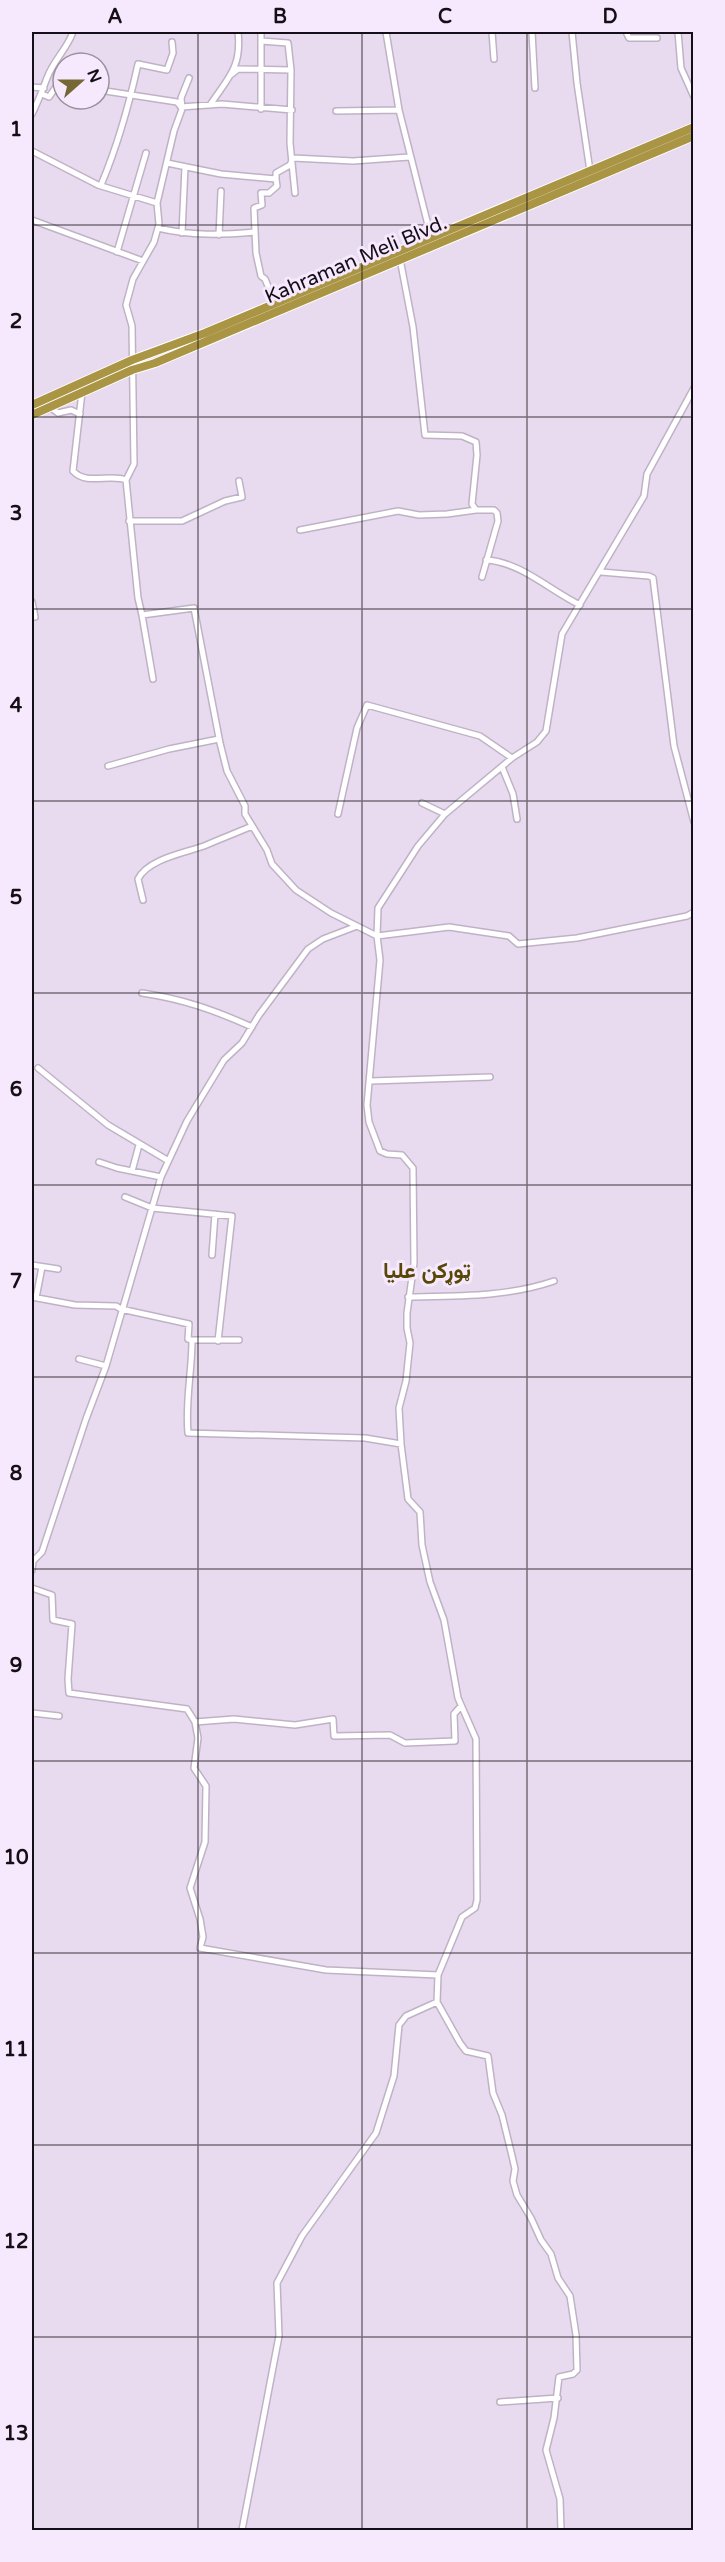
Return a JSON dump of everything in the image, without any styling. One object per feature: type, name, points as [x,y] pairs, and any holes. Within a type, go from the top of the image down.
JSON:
[{"type":"highway","name":"Kahraman Meli Blvd.","points":[[32,415],[132,370],[155,363],[400,259],[693,127]]},
{"type":"highway","name":"Kahraman Meli Blvd.","points":[[32,405],[132,360],[205,333],[431,237],[693,136]]},
{"type":"street","points":[[32,114],[47,77],[67,48],[73,32]]},
{"type":"street","points":[[232,74],[240,46],[238,32]]},
{"type":"street","points":[[261,32],[261,108]]},
{"type":"street","points":[[386,32],[409,157],[431,237]]},
{"type":"street","points":[[492,32],[494,59]]},
{"type":"street","points":[[532,32],[535,88]]},
{"type":"street","points":[[572,32],[577,83],[591,174]]},
{"type":"street","points":[[626,32],[629,38],[657,38]]},
{"type":"street","points":[[678,32],[681,68],[693,96]]},
{"type":"street","points":[[261,41],[288,43],[292,110],[290,128],[295,193]]},
{"type":"street","points":[[101,185],[131,97],[138,64],[167,70],[173,53],[172,42]]},
{"type":"street","points":[[210,105],[238,69],[291,70]]},
{"type":"street","points":[[153,679],[129,522],[126,480],[134,464],[132,326],[126,306],[133,279],[154,242],[158,228],[157,203],[183,94],[189,78]]},
{"type":"street","points":[[32,87],[43,91],[49,97],[51,94]]},
{"type":"street","points":[[111,93],[177,102],[181,107]]},
{"type":"street","points":[[181,107],[222,104],[292,110]]},
{"type":"street","points":[[336,111],[399,110]]},
{"type":"street","points":[[32,151],[76,175],[157,203]]},
{"type":"street","points":[[117,252],[146,153]]},
{"type":"street","points":[[293,158],[352,161],[409,157]]},
{"type":"street","points":[[275,303],[265,279],[261,276],[254,208],[262,205],[261,193],[277,186],[276,173],[290,165],[293,158]]},
{"type":"street","points":[[167,163],[220,174],[276,180]]},
{"type":"street","points":[[182,233],[185,167]]},
{"type":"street","points":[[219,235],[221,191]]},
{"type":"street","points":[[32,220],[143,261]]},
{"type":"street","points":[[158,228],[182,233],[219,235],[255,232]]},
{"type":"street","points":[[400,259],[413,327],[425,435],[462,436],[476,442],[477,455],[472,504],[476,510]]},
{"type":"street","points":[[561,2530],[560,2499],[546,2450],[558,2398],[559,2377],[573,2374],[577,2370],[576,2336],[570,2296],[558,2278],[551,2254],[517,2195],[513,2181],[515,2169],[502,2115],[493,2093],[488,2056],[466,2051],[437,2002],[438,1975],[462,1917],[475,1908],[477,1900],[476,1739],[458,1698],[444,1620],[430,1582],[422,1545],[420,1512],[408,1499],[400,1444],[399,1408],[406,1381],[410,1343],[407,1328],[408,1297],[414,1263],[413,1168],[402,1155],[387,1154],[380,1150],[369,1122],[367,1105],[371,1081],[370,1057],[380,960],[377,936],[378,908],[418,846],[445,814],[512,758],[537,742],[546,731],[562,634],[601,573],[644,496],[647,474],[693,388]]},
{"type":"street","points":[[82,392],[73,471],[97,480],[119,477],[126,480]]},
{"type":"street","points":[[50,407],[58,413],[71,410],[80,414]]},
{"type":"street","points":[[129,522],[182,521],[225,501],[242,497],[239,481]]},
{"type":"street","points":[[300,530],[398,511],[419,515],[494,510],[498,521],[482,577]]},
{"type":"street","points":[[486,560],[500,561],[534,576],[554,591],[580,605]]},
{"type":"street","points":[[601,573],[649,576],[653,579],[674,746],[693,822]]},
{"type":"street","points":[[32,602],[35,617]]},
{"type":"street","points":[[142,615],[194,608],[219,739],[227,771],[244,806],[245,814],[267,850],[272,864],[296,890],[331,913],[377,936],[449,927],[509,936],[518,944],[612,932],[687,916],[693,912]]},
{"type":"street","points":[[338,814],[357,728],[368,705],[480,736],[512,758]]},
{"type":"street","points":[[108,766],[169,749],[219,739]]},
{"type":"street","points":[[502,767],[513,794],[517,819]]},
{"type":"street","points":[[422,803],[445,814]]},
{"type":"street","points":[[143,900],[138,879],[145,869],[181,851],[202,846],[252,826]]},
{"type":"street","points":[[32,1570],[33,1562],[42,1552],[106,1366],[161,1177],[187,1120],[224,1060],[242,1043],[308,949],[323,939],[357,926]]},
{"type":"street","points":[[142,993],[207,1007],[252,1027]]},
{"type":"street","points":[[38,1068],[108,1125],[167,1160]]},
{"type":"street","points":[[371,1081],[490,1077]]},
{"type":"street","points":[[132,1171],[139,1145]]},
{"type":"street","points":[[99,1162],[161,1177]]},
{"type":"street","points":[[125,1197],[152,1208],[232,1216],[218,1341]]},
{"type":"street","points":[[212,1255],[215,1214]]},
{"type":"street","points":[[32,1265],[58,1269]]},
{"type":"street","points":[[42,1267],[34,1298],[75,1305],[116,1306],[121,1310],[189,1324],[188,1338],[192,1340],[239,1340]]},
{"type":"street","points":[[408,1297],[462,1296],[538,1286],[554,1281]]},
{"type":"street","points":[[192,1340],[188,1433],[365,1438],[400,1444]]},
{"type":"street","points":[[79,1359],[106,1366]]},
{"type":"street","points":[[32,1588],[52,1595],[52,1620],[72,1624],[69,1693],[187,1708],[195,1722],[198,1738],[194,1768],[206,1786],[205,1842],[190,1888],[203,1936],[200,1948],[326,1970],[438,1975]]},
{"type":"street","points":[[195,1722],[234,1719],[295,1725],[333,1719],[334,1736],[390,1735],[405,1743],[455,1741],[454,1713],[461,1706]]},
{"type":"street","points":[[32,1713],[59,1716]]},
{"type":"street","points":[[242,2530],[245,2527],[279,2336],[277,2283],[302,2236],[376,2133],[394,2076],[399,2025],[406,2016],[437,2002]]},
{"type":"street","points":[[500,2402],[558,2398]]},
{"type":"district","name":"ټوړکن علیا","points":[[427,1271]]}]
